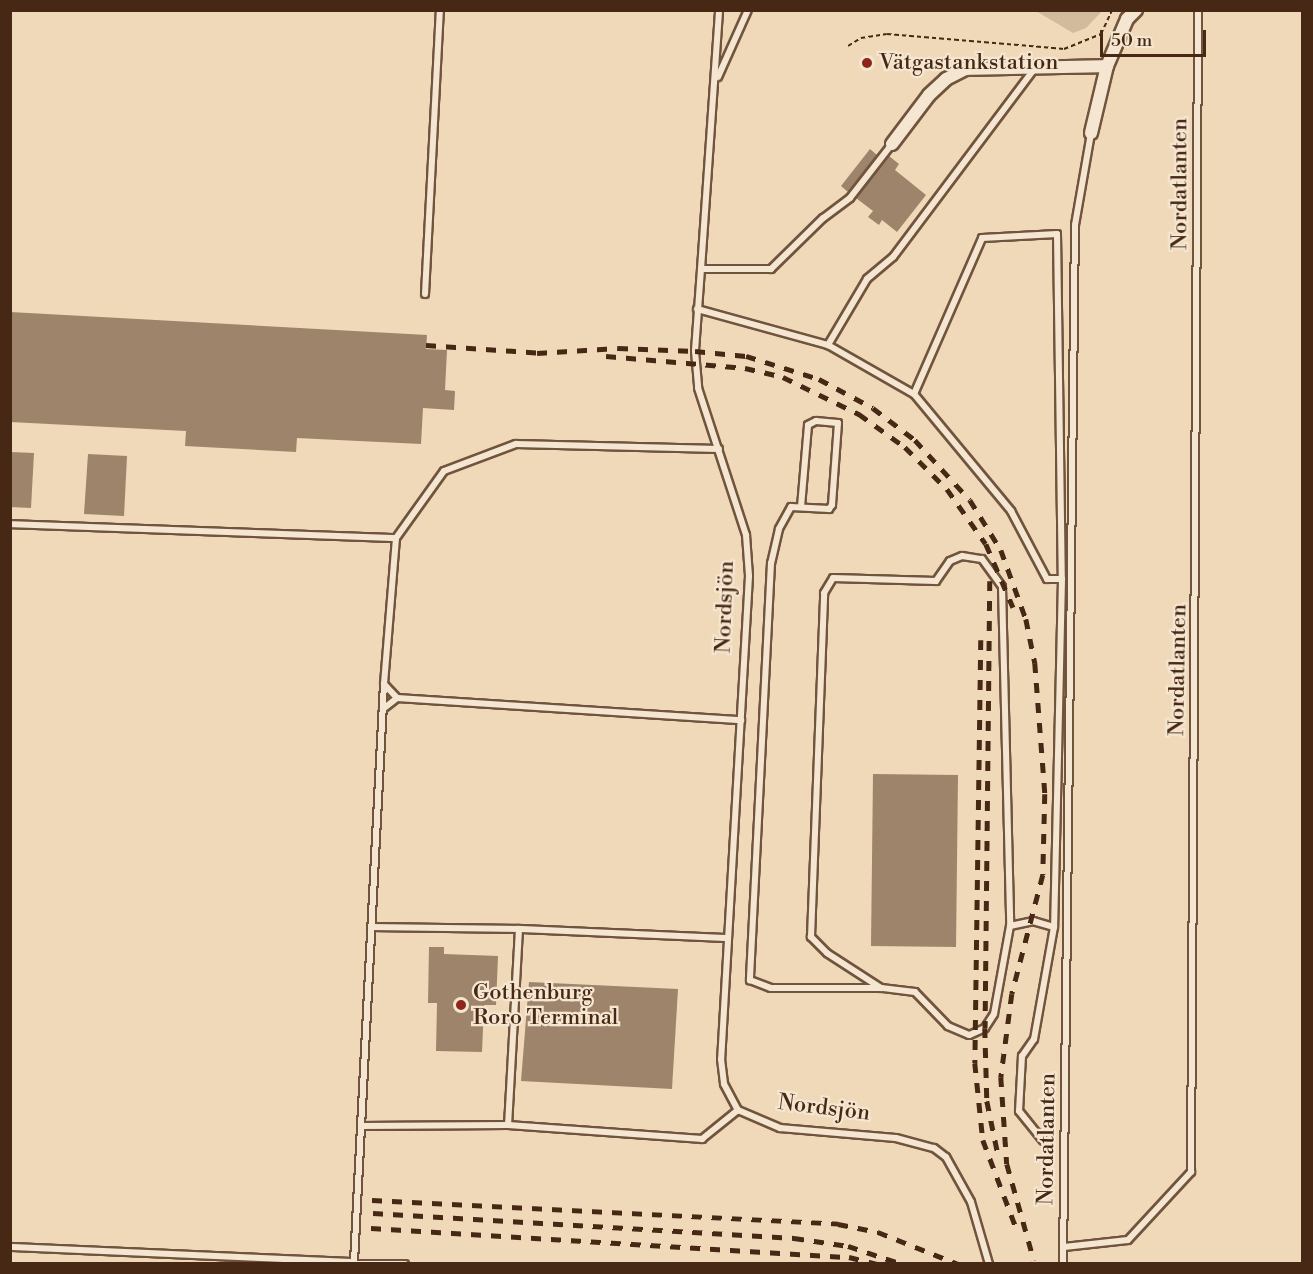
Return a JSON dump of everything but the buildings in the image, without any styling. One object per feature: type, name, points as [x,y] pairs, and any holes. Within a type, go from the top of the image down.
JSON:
[{"type":"street","points":[[1091,133],[1107,66],[1127,19],[1136,10]]},
{"type":"street","points":[[892,144],[929,95],[946,79],[966,69],[1037,65],[1107,66]]},
{"type":"lane","points":[[425,294],[440,10]]},
{"type":"lane","name":"Nordsjön","points":[[718,10],[715,83],[694,351],[698,388],[746,535],[749,576],[721,1059],[724,1084],[738,1110],[780,1128],[896,1138],[934,1148],[946,1157],[971,1202],[989,1263]]},
{"type":"lane","points":[[715,83],[748,10]]},
{"type":"lane","name":"Nordatlanten","points":[[1064,1247],[1128,1240],[1191,1172],[1198,10]]},
{"type":"lane","points":[[828,345],[867,279],[892,257],[1037,65]]},
{"type":"lane","name":"Nordatlanten","points":[[1064,1263],[1075,225],[1091,133]]},
{"type":"lane","points":[[701,269],[771,269],[823,218],[850,198],[892,144]]},
{"type":"lane","points":[[914,394],[982,238],[1057,234],[1062,579],[1054,927],[1034,1039],[1022,1056],[1019,1111],[1044,1141]]},
{"type":"lane","points":[[697,309],[828,345],[914,394],[1011,511],[1047,579],[1062,579]]},
{"type":"lane","points":[[801,507],[808,425],[816,421],[838,423],[832,506],[829,509],[791,507],[779,529],[771,563],[750,980],[771,988],[881,988],[915,992],[948,1026],[962,1033],[975,1034],[990,1023],[994,1014],[1010,926],[1002,587],[982,559],[962,556],[950,561],[936,581],[834,578],[824,593],[811,937],[827,953],[881,988]]},
{"type":"lane","points":[[354,1263],[384,684],[396,538],[444,471],[516,444],[719,449]]},
{"type":"lane","points":[[10,524],[396,538]]},
{"type":"lane","points":[[384,684],[398,698]]},
{"type":"lane","points":[[383,709],[398,698],[741,720]]},
{"type":"lane","points":[[1010,926],[1033,921],[1054,927]]},
{"type":"lane","points":[[373,927],[519,929],[728,938]]},
{"type":"lane","points":[[508,1125],[519,929]]},
{"type":"lane","points":[[361,1126],[508,1125],[702,1139],[738,1110]]},
{"type":"lane","points":[[10,1247],[354,1263],[405,1263]]},
{"type":"path","points":[[848,46],[861,38],[887,34],[1064,49],[1101,34],[1112,10]]},
{"type":"path","points":[[1302,268],[1302,292]]},
{"type":"shaded area","points":[[1036,11],[1102,11],[1086,28],[1073,33]]},
{"type":"railway","points":[[426,345],[543,353]]},
{"type":"railway","points":[[537,353],[618,348],[695,351],[746,356],[819,379],[873,408],[915,440],[970,500],[1001,550],[1026,619],[1035,663],[1045,794],[1043,875],[1012,994],[1001,1077],[1007,1164],[1034,1260]]},
{"type":"railway","points":[[606,356],[745,368],[783,377],[859,414],[905,447],[947,489],[986,544],[1013,607]]},
{"type":"railway","points":[[990,581],[985,1028],[987,1101],[999,1159]]},
{"type":"railway","points":[[981,640],[975,1063],[983,1140],[1017,1230]]},
{"type":"railway","points":[[372,1200],[838,1224],[878,1232],[958,1264]]},
{"type":"railway","points":[[373,1213],[794,1238],[848,1246],[902,1264]]},
{"type":"railway","points":[[371,1228],[849,1257],[877,1264]]},
{"type":"place","name":"Vätgastankstation","points":[[867,63]]},
{"type":"place","name":"Gothenburg Roro Terminal","points":[[461,1005]]}]
